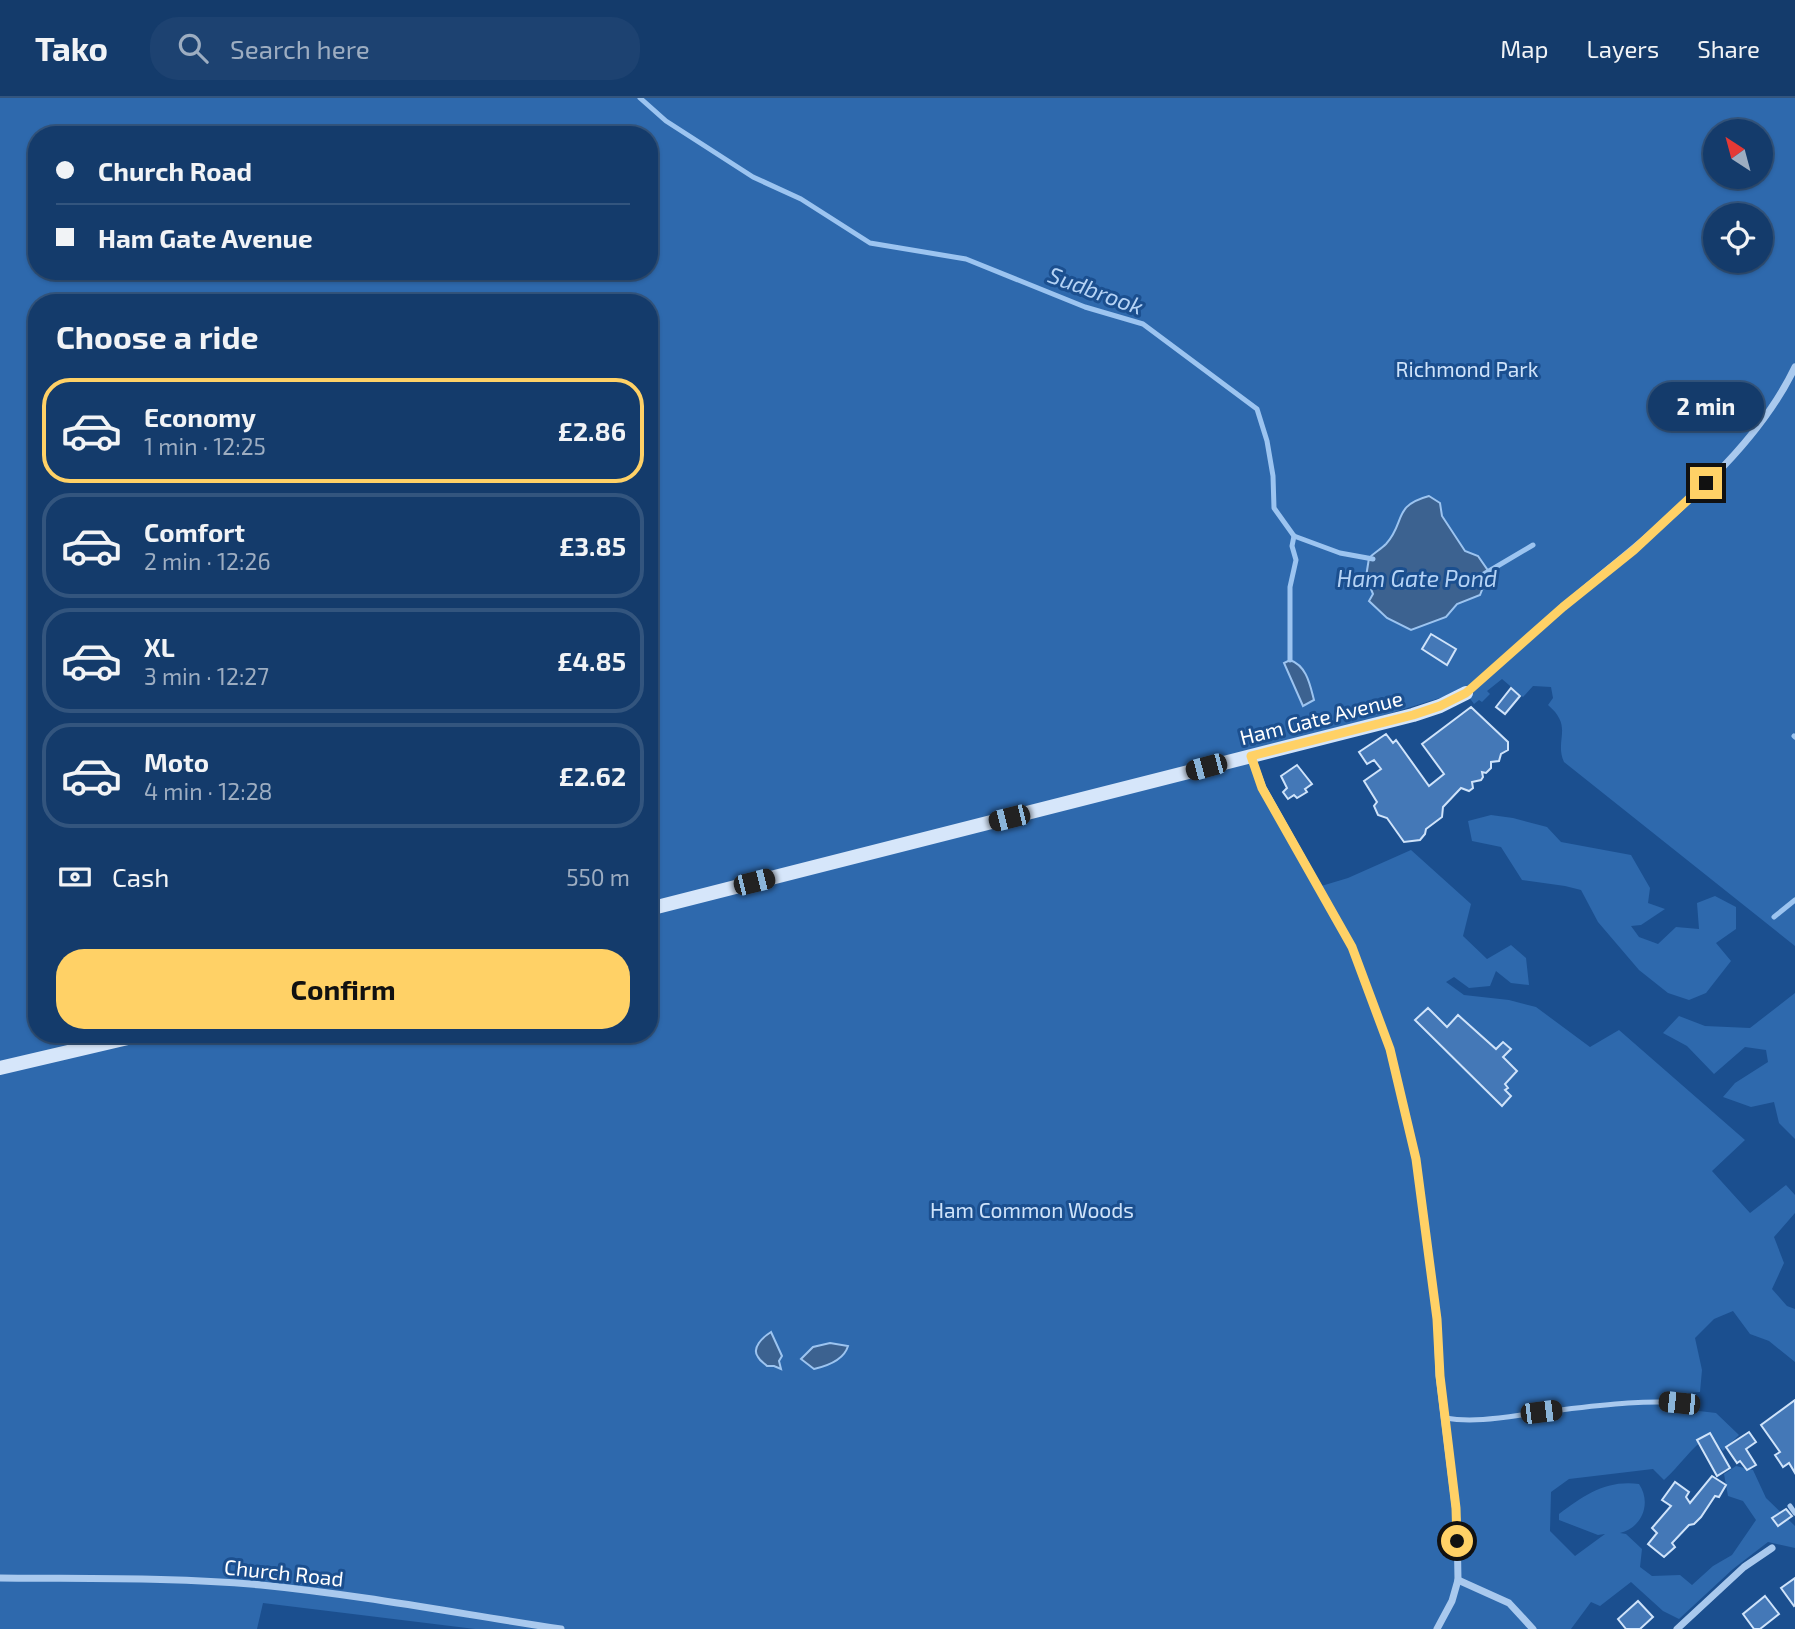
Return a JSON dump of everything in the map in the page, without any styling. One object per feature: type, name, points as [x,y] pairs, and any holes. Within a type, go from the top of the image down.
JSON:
[{"type":"main road","name":"Ham Gate Avenue","points":[[658,907],[1413,715],[1466,693]]},
{"type":"main road","points":[[0,1068],[107,1043]]},
{"type":"street","name":"Ham Gate Avenue","points":[[1466,693],[1563,607],[1634,550],[1706,483],[1766,416],[1795,367]]},
{"type":"street","points":[[1251,756],[1262,788],[1352,947],[1390,1049],[1416,1159],[1437,1319],[1440,1376],[1456,1508],[1458,1580],[1452,1601],[1437,1629]]},
{"type":"street","points":[[1676,1629],[1744,1567],[1772,1548]]},
{"type":"street","name":"Church Road","points":[[0,1578],[206,1581],[261,1585],[561,1629]]},
{"type":"street","points":[[1458,1580],[1509,1603],[1534,1629]]},
{"type":"lane","points":[[1445,1418],[1467,1422],[1590,1406],[1663,1401],[1695,1405]]},
{"type":"lane","points":[[1790,1506],[1795,1513]]},
{"type":"green space","name":"Ham Common Woods","points":[[0,98],[1795,98],[1795,946],[1564,762],[1561,747],[1562,727],[1556,713],[1548,705],[1553,698],[1551,687],[1533,686],[1523,697],[1502,679],[1487,691],[1490,694],[1482,702],[1479,700],[1474,704],[1466,693],[1453,694],[1251,756],[1263,788],[1318,887],[1348,878],[1411,850],[1471,904],[1463,936],[1487,959],[1511,945],[1526,958],[1529,985],[1511,983],[1496,971],[1490,986],[1469,988],[1454,977],[1446,982],[1464,995],[1509,1000],[1536,1007],[1590,1047],[1619,1030],[1745,1140],[1712,1171],[1750,1213],[1786,1185],[1795,1195],[1795,1213],[1774,1237],[1784,1263],[1772,1289],[1787,1306],[1795,1309],[1795,1362],[1769,1341],[1750,1334],[1733,1311],[1714,1319],[1695,1338],[1702,1370],[1700,1392],[1688,1393],[1699,1411],[1716,1413],[1739,1435],[1723,1451],[1709,1436],[1664,1480],[1653,1469],[1569,1479],[1551,1492],[1550,1531],[1575,1556],[1605,1534],[1598,1535],[1559,1520],[1559,1514],[1596,1490],[1616,1484],[1639,1484],[1645,1499],[1643,1514],[1634,1526],[1620,1533],[1626,1534],[1642,1549],[1640,1567],[1652,1576],[1680,1575],[1692,1585],[1713,1566],[1732,1555],[1756,1520],[1743,1501],[1728,1496],[1724,1474],[1736,1466],[1753,1470],[1766,1498],[1795,1526],[1795,1548],[1768,1542],[1733,1569],[1679,1619],[1663,1611],[1631,1582],[1600,1606],[1591,1602],[1571,1629],[475,1629],[263,1603],[257,1629],[0,1629]]},
{"type":"green space","points":[[1491,815],[1547,827],[1561,842],[1631,855],[1650,888],[1648,903],[1665,909],[1641,925],[1631,926],[1639,937],[1658,944],[1676,927],[1699,929],[1697,903],[1715,896],[1736,907],[1736,929],[1716,943],[1731,961],[1706,993],[1689,1000],[1668,993],[1639,970],[1598,922],[1581,890],[1522,880],[1501,847],[1472,841],[1468,821]]},
{"type":"green space","points":[[1795,993],[1795,1139],[1779,1123],[1774,1102],[1751,1107],[1723,1097],[1735,1083],[1768,1062],[1766,1050],[1745,1047],[1714,1074],[1687,1046],[1663,1033],[1679,1016],[1705,1026],[1750,1028]]},
{"type":"water","name":"Ham Gate Pond","points":[[1429,496],[1440,503],[1442,516],[1465,551],[1478,556],[1489,572],[1480,595],[1457,604],[1446,617],[1411,630],[1387,618],[1369,601],[1373,594],[1366,577],[1369,558],[1392,536],[1404,510],[1417,500]]},
{"type":"water","points":[[1290,660],[1304,671],[1311,688],[1314,700],[1303,706],[1284,663]]},
{"type":"water","points":[[771,1332],[782,1356],[779,1361],[781,1369],[767,1366],[756,1354],[759,1343]]},
{"type":"water","points":[[830,1343],[848,1346],[843,1355],[834,1362],[814,1369],[801,1359],[813,1347]]},
{"type":"building","points":[[1431,634],[1456,649],[1447,665],[1422,649]]},
{"type":"building","points":[[1511,688],[1520,696],[1505,714],[1496,707]]},
{"type":"building","points":[[1471,707],[1508,742],[1508,750],[1501,754],[1499,761],[1491,762],[1491,768],[1486,773],[1482,772],[1481,780],[1472,782],[1473,788],[1469,791],[1461,788],[1443,807],[1442,817],[1426,829],[1420,840],[1404,842],[1387,818],[1378,815],[1374,806],[1377,802],[1364,781],[1381,769],[1374,760],[1367,764],[1359,752],[1386,734],[1393,743],[1396,740],[1429,786],[1444,774],[1422,744]]},
{"type":"building","points":[[1297,765],[1312,784],[1305,789],[1307,792],[1297,798],[1294,795],[1288,799],[1283,792],[1287,788],[1281,776]]},
{"type":"building","points":[[1428,1008],[1447,1027],[1458,1015],[1496,1049],[1503,1042],[1511,1049],[1503,1057],[1517,1071],[1505,1084],[1508,1088],[1505,1090],[1511,1096],[1502,1106],[1415,1020]]},
{"type":"building","points":[[1795,1400],[1795,1473],[1789,1463],[1783,1467],[1775,1455],[1780,1452],[1761,1425]]},
{"type":"building","points":[[1749,1432],[1756,1442],[1746,1449],[1756,1465],[1747,1470],[1740,1461],[1737,1463],[1726,1447]]},
{"type":"building","points":[[1710,1433],[1730,1468],[1717,1476],[1697,1440]]},
{"type":"building","points":[[1712,1476],[1726,1485],[1719,1497],[1715,1496],[1701,1517],[1672,1543],[1675,1547],[1664,1557],[1648,1544],[1657,1533],[1652,1528],[1671,1506],[1662,1500],[1675,1482],[1689,1492],[1686,1497],[1690,1503]]},
{"type":"building","points":[[1786,1509],[1792,1516],[1778,1526],[1772,1518]]},
{"type":"building","points":[[1795,1578],[1795,1605],[1794,1606],[1781,1588]]},
{"type":"building","points":[[1765,1596],[1779,1614],[1760,1629],[1754,1629],[1743,1614]]},
{"type":"building","points":[[1638,1601],[1653,1617],[1640,1629],[1626,1629],[1618,1619]]},
{"type":"waterway","name":"Sudbrook","points":[[640,98],[666,121],[753,177],[801,199],[870,243],[966,259],[1085,307],[1143,324],[1257,409],[1267,441],[1273,476],[1274,508],[1294,536],[1340,553],[1373,559]]},
{"type":"waterway","points":[[1290,660],[1290,587],[1296,560],[1292,546],[1294,536]]},
{"type":"waterway","name":"Sudbrook","points":[[1484,574],[1533,545]]},
{"type":"waterway","points":[[1774,917],[1795,900]]},
{"type":"route","points":[[1457,1541],[1456,1508],[1440,1376],[1437,1319],[1416,1159],[1390,1049],[1352,947],[1262,788],[1251,756],[1413,715],[1466,693],[1563,607],[1634,550],[1706,483]]},
{"type":"park label","name":"Richmond Park","points":[[1467,368]]}]
